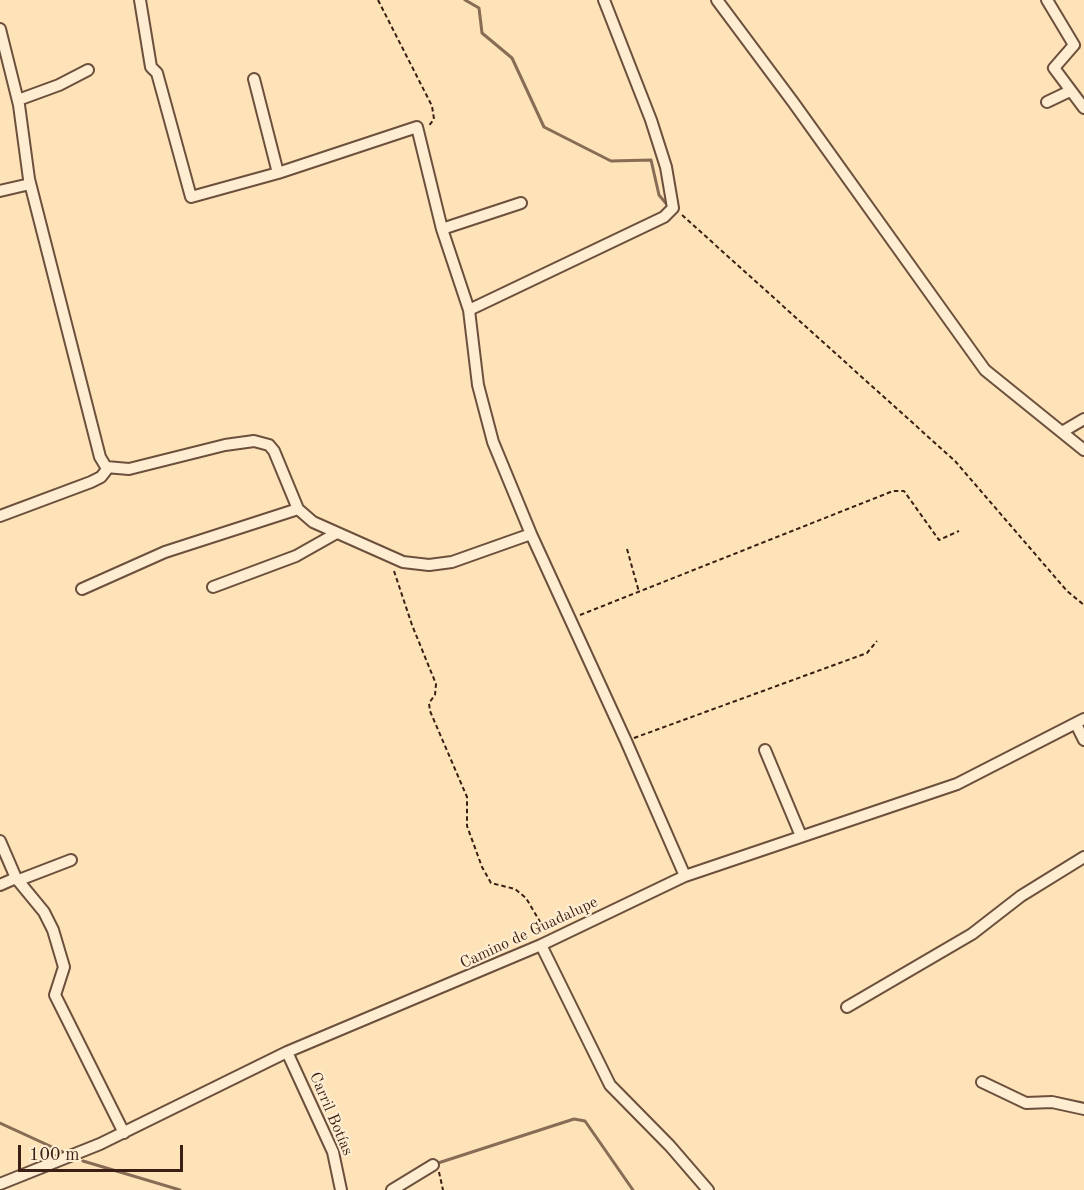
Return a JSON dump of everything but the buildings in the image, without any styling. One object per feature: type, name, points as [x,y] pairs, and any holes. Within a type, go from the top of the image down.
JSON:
[{"type":"street","points":[[140,0],[152,67],[157,73],[191,197],[417,128],[442,229],[469,310],[472,351],[487,424],[531,534],[626,741],[684,876]]},
{"type":"street","points":[[469,310],[664,217],[673,208],[666,167],[651,120],[604,0]]},
{"type":"street","points":[[717,0],[985,370],[1084,450]]},
{"type":"street","points":[[1047,0],[1074,45],[1054,68],[1084,108]]},
{"type":"street","points":[[0,28],[18,100],[30,184],[100,457],[108,468]]},
{"type":"street","points":[[18,100],[59,85],[88,70]]},
{"type":"street","points":[[254,79],[278,172]]},
{"type":"street","points":[[1047,102],[1070,91]]},
{"type":"street","points":[[0,191],[30,184]]},
{"type":"street","points":[[442,229],[521,203]]},
{"type":"street","points":[[1062,432],[1084,419]]},
{"type":"street","points":[[108,468],[129,469],[225,445],[245,441],[263,442],[274,451],[298,509],[313,522],[335,534],[391,557],[417,565],[452,562],[531,534]]},
{"type":"street","points":[[0,516],[91,482],[101,477],[108,468]]},
{"type":"street","points":[[82,589],[165,552],[298,509]]},
{"type":"street","points":[[213,586],[296,556],[335,534]]},
{"type":"street","points":[[1080,721],[1084,740]]},
{"type":"street","name":"Camino de Guadalupe","points":[[0,1184],[123,1133],[287,1052],[546,943],[684,876],[957,784],[1080,721]]},
{"type":"street","points":[[765,750],[801,836]]},
{"type":"street","points":[[0,841],[18,879],[44,912],[53,930],[64,967],[55,989],[58,1004],[123,1133]]},
{"type":"street","points":[[847,1007],[972,934],[1021,896],[1084,857]]},
{"type":"street","points":[[0,885],[71,860]]},
{"type":"street","points":[[546,943],[577,1023],[610,1085],[670,1146],[708,1190]]},
{"type":"street","name":"Carril Botías","points":[[287,1052],[333,1152],[341,1190]]},
{"type":"street","points":[[982,1082],[1026,1103],[1052,1102],[1084,1109]]},
{"type":"street","points":[[392,1190],[433,1165]]},
{"type":"path","points":[[378,0],[432,106],[434,119],[430,126],[418,132]]},
{"type":"path","points":[[673,208],[955,462],[1067,591],[1084,605]]},
{"type":"path","points":[[569,620],[893,491],[904,491],[939,540],[959,531]]},
{"type":"path","points":[[627,549],[639,592]]},
{"type":"path","points":[[391,557],[412,625],[435,684],[435,695],[429,703],[430,711],[467,797],[467,826],[482,867],[491,883],[515,889],[526,898],[546,943]]},
{"type":"path","points":[[626,741],[867,653],[877,641]]},
{"type":"path","points":[[433,1165],[438,1169],[443,1190]]},
{"type":"waterway","points":[[465,0],[479,8],[482,33],[512,58],[544,127],[611,161],[651,160],[659,195],[669,207]]},
{"type":"waterway","points":[[435,1164],[574,1119],[585,1121],[633,1190]]},
{"type":"waterway","points":[[0,1123],[63,1152]]},
{"type":"waterway","points":[[83,1161],[180,1190]]}]
